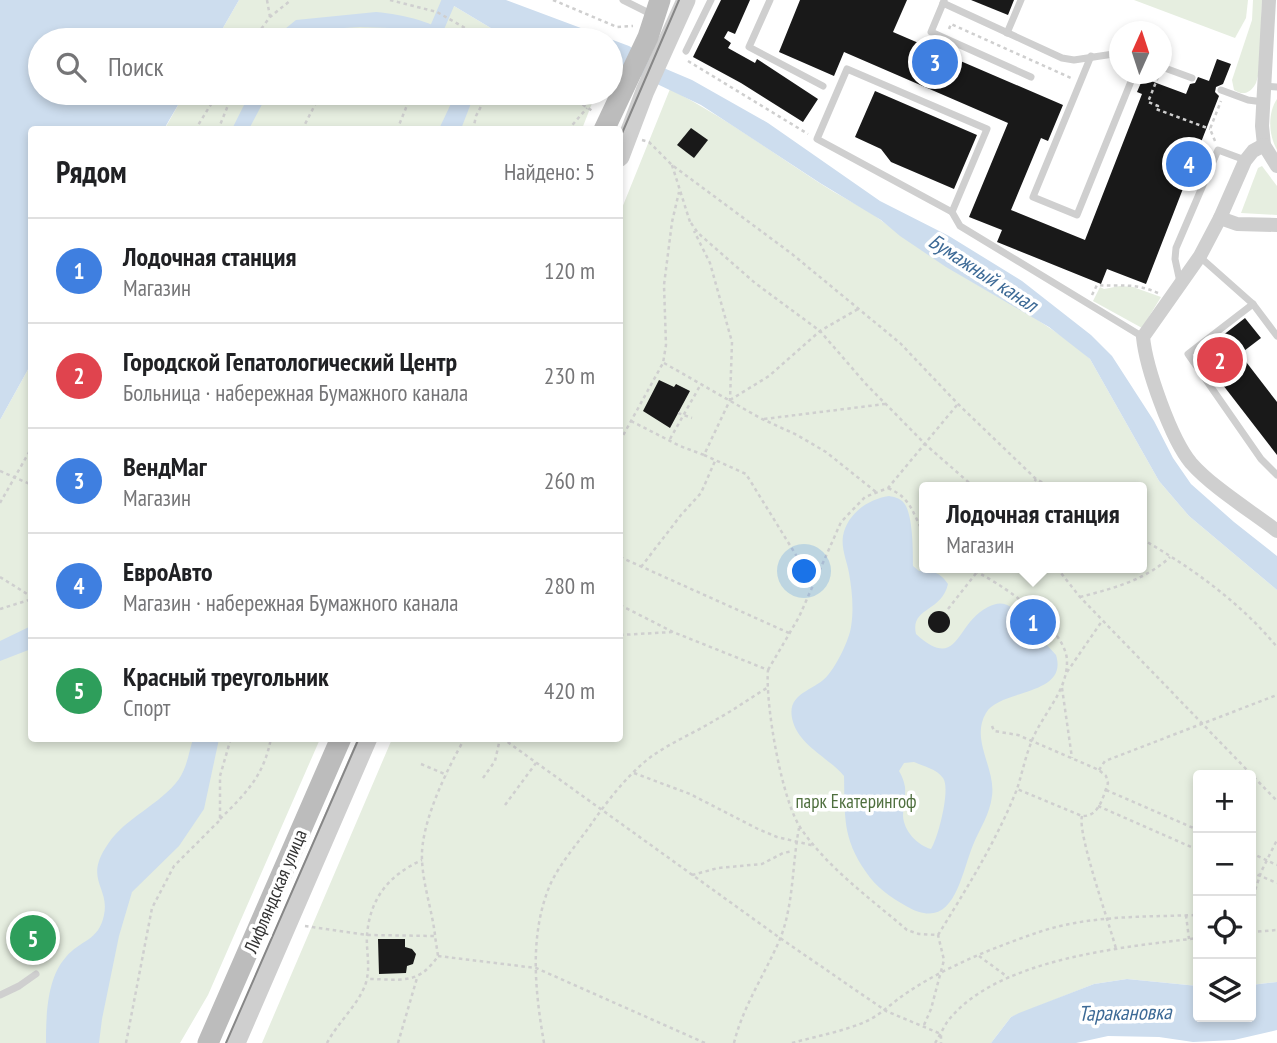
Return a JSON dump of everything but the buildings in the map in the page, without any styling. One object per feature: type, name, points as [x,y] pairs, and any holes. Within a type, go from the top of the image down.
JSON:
[{"type":"main road","points":[[623,100],[636,87],[654,25]]},
{"type":"main road","points":[[602,122],[619,105]]},
{"type":"main road","name":"Лифляндская улица","points":[[208,1043],[339,742]]},
{"type":"street","points":[[654,25],[686,0]]},
{"type":"street","points":[[1272,1],[1271,86],[1264,102],[1262,126],[1264,145],[1277,166]]},
{"type":"street","points":[[623,143],[636,87]]},
{"type":"street","points":[[1264,145],[1253,151],[1245,160],[1200,256],[1143,337],[1147,362],[1173,431],[1186,456],[1202,474],[1277,531]]},
{"type":"street","points":[[1220,218],[1237,223],[1277,225]]},
{"type":"street","name":"Лифляндская улица","points":[[236,1043],[366,742]]},
{"type":"lane","points":[[623,0],[639,10],[654,25]]},
{"type":"lane","points":[[686,51],[711,0]]},
{"type":"lane","points":[[770,0],[749,47],[823,86]]},
{"type":"lane","points":[[1007,33],[1021,0]]},
{"type":"lane","points":[[1031,77],[931,32],[943,1],[1062,58],[1074,60],[1109,54]]},
{"type":"lane","points":[[1091,57],[1033,197],[1077,215],[1131,84]]},
{"type":"lane","points":[[952,212],[987,130],[847,69],[817,139],[952,212],[960,226],[1143,337]]},
{"type":"lane","points":[[1172,71],[1192,78]]},
{"type":"lane","points":[[1223,91],[1248,100],[1264,102]]},
{"type":"lane","points":[[1180,284],[1175,259],[1177,248],[1218,150],[1245,160]]},
{"type":"lane","points":[[1200,256],[1254,304],[1277,336]]},
{"type":"lane","points":[[1254,304],[1188,354],[1261,460],[1277,475]]},
{"type":"lane","points":[[0,995],[36,974]]},
{"type":"path","points":[[267,0],[270,17]]},
{"type":"path","points":[[262,28],[270,17],[291,0]]},
{"type":"path","points":[[390,0],[438,12],[465,28]]},
{"type":"path","points":[[553,0],[617,27],[654,25]]},
{"type":"path","points":[[951,24],[1071,78]]},
{"type":"path","points":[[694,64],[817,139]]},
{"type":"path","points":[[1156,84],[1149,102],[1158,106],[1156,109],[1210,129]]},
{"type":"path","points":[[1218,150],[1210,129],[1223,91]]},
{"type":"path","points":[[197,126],[211,105]]},
{"type":"path","points":[[220,126],[228,105]]},
{"type":"path","points":[[304,126],[315,105]]},
{"type":"path","points":[[399,126],[407,105]]},
{"type":"path","points":[[474,126],[482,105]]},
{"type":"path","points":[[584,105],[602,122]]},
{"type":"path","points":[[572,126],[587,107]]},
{"type":"path","points":[[639,138],[649,142],[672,165],[792,254],[900,343],[958,404],[1042,482]]},
{"type":"path","points":[[672,165],[678,192],[710,263],[732,342],[730,400],[704,455]]},
{"type":"path","points":[[623,436],[663,363],[666,345],[664,285],[678,192]]},
{"type":"path","points":[[691,223],[698,233],[755,283],[820,331],[885,404],[968,482]]},
{"type":"path","points":[[1087,303],[1097,285],[1132,284],[1161,294]]},
{"type":"path","points":[[730,400],[769,376],[820,331],[859,309]]},
{"type":"path","points":[[663,363],[826,452],[876,492]]},
{"type":"path","points":[[670,440],[701,384]]},
{"type":"path","points":[[762,419],[885,404]]},
{"type":"path","points":[[938,935],[906,930],[799,828],[774,741],[767,688],[768,670],[799,617],[841,522],[859,503],[888,488],[958,404]]},
{"type":"path","points":[[678,412],[692,418]]},
{"type":"path","points":[[631,421],[746,474],[813,582]]},
{"type":"path","points":[[0,503],[28,454]]},
{"type":"path","points":[[642,567],[701,493],[715,460]]},
{"type":"path","points":[[0,471],[28,483]]},
{"type":"path","points":[[888,488],[901,494],[910,503],[919,522]]},
{"type":"path","points":[[1147,542],[1199,574],[1265,632],[1277,647]]},
{"type":"path","points":[[1080,597],[1133,581],[1155,569],[1170,556]]},
{"type":"path","points":[[623,558],[789,633]]},
{"type":"path","points":[[948,610],[975,573]]},
{"type":"path","points":[[923,1027],[932,1009],[942,973],[944,960],[938,935],[983,860],[1017,789],[1031,740],[1062,688],[1067,659],[1063,646],[1053,631],[1013,593],[982,573]]},
{"type":"path","points":[[1061,573],[1102,621],[1277,801]]},
{"type":"path","points":[[0,577],[28,595]]},
{"type":"path","points":[[0,609],[28,599]]},
{"type":"path","points":[[623,607],[673,632],[768,670]]},
{"type":"path","points":[[1065,674],[1102,621]]},
{"type":"path","points":[[623,635],[673,632]]},
{"type":"path","points":[[544,1043],[536,968],[542,909],[551,883],[601,810],[634,773],[652,757],[767,688]]},
{"type":"path","points":[[1062,688],[1072,758]]},
{"type":"path","points":[[1099,770],[1105,761],[1277,695]]},
{"type":"path","points":[[992,726],[994,731],[1018,735],[1099,770],[1106,776],[1108,783],[1096,812],[1090,816],[1082,816],[1017,789]]},
{"type":"path","points":[[220,820],[220,776],[230,742]]},
{"type":"path","points":[[126,1043],[152,908],[174,866],[246,793],[260,775],[270,742]]},
{"type":"path","points":[[398,1043],[416,978],[431,966],[438,956],[422,860],[424,834],[447,775],[464,742]]},
{"type":"path","points":[[484,778],[495,761],[498,742]]},
{"type":"path","points":[[507,742],[780,939],[886,1011],[941,1034]]},
{"type":"path","points":[[505,805],[536,763]]},
{"type":"path","points":[[421,764],[447,775]]},
{"type":"path","points":[[634,773],[690,794],[758,830],[815,846]]},
{"type":"path","points":[[1106,790],[1193,828]]},
{"type":"path","points":[[1098,806],[1193,848]]},
{"type":"path","points":[[1082,816],[1080,824],[1085,844],[1116,949]]},
{"type":"path","points":[[734,1043],[760,977],[780,939],[790,905],[794,851],[799,828]]},
{"type":"path","points":[[1253,896],[1259,876],[1277,840]]},
{"type":"path","points":[[692,875],[718,868],[762,864],[783,853],[794,851]]},
{"type":"path","points":[[1256,855],[1277,864]]},
{"type":"path","points":[[327,1043],[361,994],[367,979],[367,935],[374,903],[380,891],[400,871],[422,860]]},
{"type":"path","points":[[1256,874],[1277,883]]},
{"type":"path","points":[[1186,915],[1189,939]]},
{"type":"path","points":[[792,1043],[865,1022],[886,1011],[906,993],[942,973],[1042,931],[1108,918],[1193,915]]},
{"type":"path","points":[[300,924],[309,928],[367,935],[435,936]]},
{"type":"path","points":[[1256,932],[1277,930]]},
{"type":"path","points":[[935,1043],[952,1016],[981,991],[1025,971],[1083,955],[1193,939]]},
{"type":"path","points":[[438,956],[536,968],[705,1043]]},
{"type":"path","points":[[979,956],[1009,978]]},
{"type":"path","points":[[367,979],[416,978]]},
{"type":"path","points":[[941,1034],[941,1043]]},
{"type":"green space","points":[[239,0],[444,0],[491,28],[223,28]]},
{"type":"green space","points":[[1134,0],[1248,0],[1246,18],[1235,38]]},
{"type":"green space","points":[[1253,0],[1262,0],[1258,76],[1249,91],[1241,93],[1234,90],[1232,80],[1252,20]]},
{"type":"green space","name":"парк Екатерингоф","points":[[670,89],[867,211],[943,264],[1037,320],[1090,359],[1159,481],[1189,516],[1277,590],[1277,982],[1256,984],[1256,770],[1193,770],[1193,986],[1127,979],[1094,984],[1011,1017],[991,1043],[262,1043],[391,742],[623,742],[623,206]]},
{"type":"green space","points":[[1277,99],[1277,150],[1270,125]]},
{"type":"green space","points":[[178,105],[591,105],[583,126],[166,126]]},
{"type":"green space","points":[[1262,166],[1277,186],[1277,215],[1241,213],[1258,168]]},
{"type":"green space","points":[[1100,287],[1104,289],[1133,287],[1161,297],[1142,328],[1093,301]]},
{"type":"green space","points":[[28,369],[28,742],[319,742],[208,995],[180,1043],[0,1043],[0,420]]},
{"type":"water","points":[[0,0],[239,0],[223,28],[28,28],[28,105],[178,105],[166,126],[28,126],[28,369],[0,420]]},
{"type":"water","points":[[444,0],[506,0],[581,28],[491,28]]},
{"type":"water","points":[[376,12],[419,20],[439,28],[286,28],[296,20]]},
{"type":"water","name":"Бумажный канал","points":[[623,44],[768,123],[880,201],[949,236],[1022,281],[1091,335],[1112,356],[1191,484],[1277,556],[1277,590],[1189,516],[1159,481],[1090,359],[1049,327],[946,267],[881,220],[701,105],[634,73],[623,72]]},
{"type":"water","points":[[244,105],[262,105],[251,126],[234,126]]},
{"type":"water","points":[[450,105],[470,105],[462,126],[440,126]]},
{"type":"water","points":[[889,496],[902,501],[909,515],[913,566],[919,573],[939,575],[948,584],[939,600],[917,619],[916,634],[930,645],[949,647],[977,614],[992,605],[1001,604],[1014,609],[1056,655],[1057,668],[1052,678],[1043,685],[993,705],[986,713],[981,733],[992,786],[991,803],[953,898],[935,913],[922,913],[900,903],[879,887],[866,872],[858,860],[846,826],[844,776],[802,738],[791,712],[797,698],[828,675],[845,645],[851,627],[852,606],[843,536],[854,514],[874,500]],"holes":[[[914,762],[930,768],[943,778],[945,784],[943,814],[931,849],[912,837],[906,827],[903,816],[905,787],[899,771],[904,763]]]},
{"type":"water","points":[[28,627],[28,650],[0,661],[0,641]]},
{"type":"water","points":[[192,742],[218,742],[204,809],[179,846],[132,892],[119,936],[99,1043],[46,1043],[47,1009],[55,975],[71,951],[93,935],[102,924],[105,905],[97,875],[101,856],[124,826],[171,788],[186,764]]},
{"type":"water","name":"Таракановка","points":[[1127,979],[1193,986],[1193,1022],[1256,1022],[1256,984],[1277,982],[1277,1030],[1234,1040],[1193,1042],[1159,1037],[1108,1036],[1076,1043],[991,1043],[1011,1017],[1094,984]]},
{"type":"waterway","points":[[437,28],[449,0]]},
{"type":"tram line","points":[[623,131],[679,0]]},
{"type":"tram line","points":[[226,1043],[357,742]]},
{"type":"place","name":"ВендМаг","points":[[935,62]]},
{"type":"place","name":"ЕвроАвто","points":[[1189,164]]},
{"type":"place","name":"Городской Гепатологический Центр","points":[[1220,360]]},
{"type":"place","name":"Лодочная станция","points":[[1033,622]]},
{"type":"place","name":"Красный треугольник","points":[[33,938]]}]
